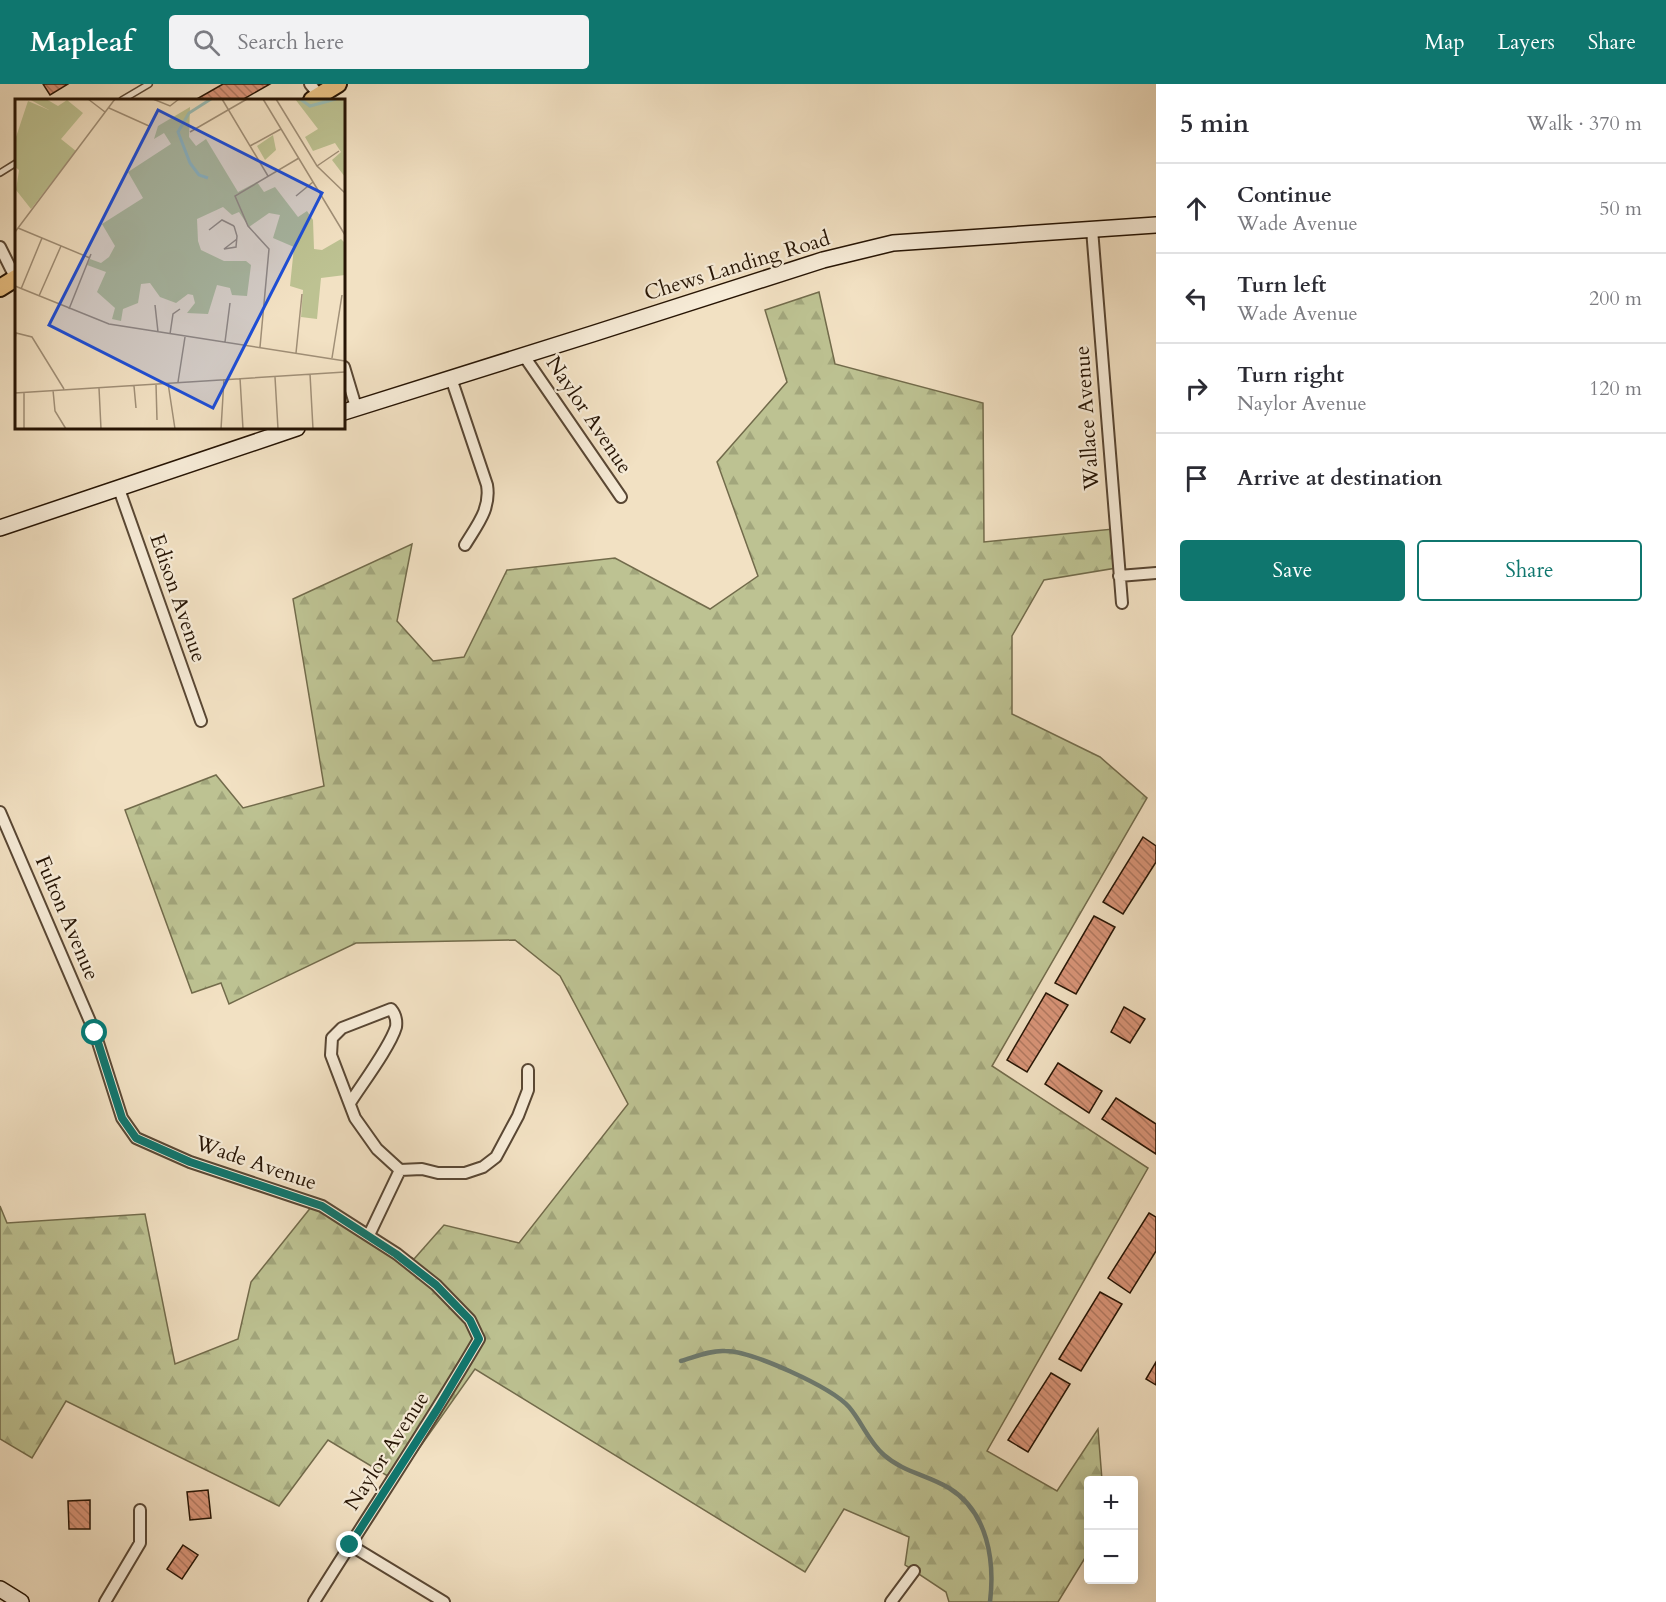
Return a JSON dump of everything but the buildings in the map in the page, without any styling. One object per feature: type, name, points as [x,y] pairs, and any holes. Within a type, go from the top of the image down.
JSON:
[{"type":"main road","points":[[314,94],[338,84]]},
{"type":"main road","points":[[0,288],[15,280]]},
{"type":"street","name":"Chews Landing Road","points":[[350,409],[823,260],[893,243],[1156,225]]},
{"type":"street","name":"Wallace Avenue","points":[[1092,229],[1122,603]]},
{"type":"street","points":[[0,247],[15,277]]},
{"type":"street","name":"Naylor Avenue","points":[[524,356],[621,497]]},
{"type":"street","points":[[345,374],[350,409]]},
{"type":"street","points":[[451,378],[489,497],[487,507],[465,545]]},
{"type":"street","points":[[0,528],[294,429]]},
{"type":"street","name":"Edison Avenue","points":[[119,489],[201,721]]},
{"type":"street","points":[[1119,576],[1156,573]]},
{"type":"street","name":"Fulton Avenue","points":[[0,812],[97,1041]]},
{"type":"street","points":[[350,1103],[392,1035],[396,1026],[396,1016],[392,1009],[342,1028],[332,1038],[331,1054],[355,1118],[377,1149],[400,1170],[422,1169],[438,1173],[465,1173],[483,1167],[496,1156],[518,1116],[528,1090],[528,1070]]},
{"type":"street","name":"Wade Avenue","points":[[97,1041],[122,1118],[136,1138],[190,1162],[322,1206],[396,1254],[436,1285],[470,1320]]},
{"type":"street","points":[[369,1236],[400,1170]]},
{"type":"street","name":"Naylor Avenue","points":[[314,1602],[438,1408],[479,1339],[470,1320]]},
{"type":"street","points":[[105,1602],[140,1543],[140,1510]]},
{"type":"street","points":[[350,1545],[444,1602]]},
{"type":"street","points":[[891,1602],[914,1571]]},
{"type":"street","points":[[0,1589],[21,1602]]},
{"type":"lane","points":[[124,99],[149,84]]},
{"type":"lane","points":[[0,173],[15,164]]},
{"type":"green space","points":[[819,292],[835,364],[983,403],[984,542],[1113,529],[1116,568],[1044,580],[1012,636],[1012,714],[1100,757],[1147,798],[992,1066],[1148,1168],[987,1451],[1057,1491],[1098,1429],[1102,1476],[1084,1476],[1084,1560],[1058,1602],[949,1602],[946,1592],[905,1565],[909,1537],[844,1509],[805,1572],[475,1369],[396,1481],[328,1440],[279,1506],[66,1401],[32,1458],[0,1439],[0,1206],[7,1223],[145,1214],[175,1364],[238,1339],[251,1282],[312,1206],[414,1259],[444,1225],[519,1243],[628,1104],[560,976],[515,940],[356,943],[229,1004],[221,983],[192,993],[125,810],[216,775],[243,808],[324,786],[293,599],[412,544],[397,621],[433,661],[464,657],[507,570],[615,558],[710,609],[758,576],[717,462],[787,382],[765,310]]},
{"type":"waterway","points":[[681,1361],[714,1352],[737,1353],[771,1363],[809,1380],[840,1399],[849,1407],[874,1444],[891,1461],[949,1488],[973,1510],[990,1554],[990,1602]]},
{"type":"route","points":[[95,1033],[122,1118],[136,1138],[190,1162],[322,1206],[396,1254],[436,1285],[470,1320],[479,1339],[438,1408],[350,1545]]}]
